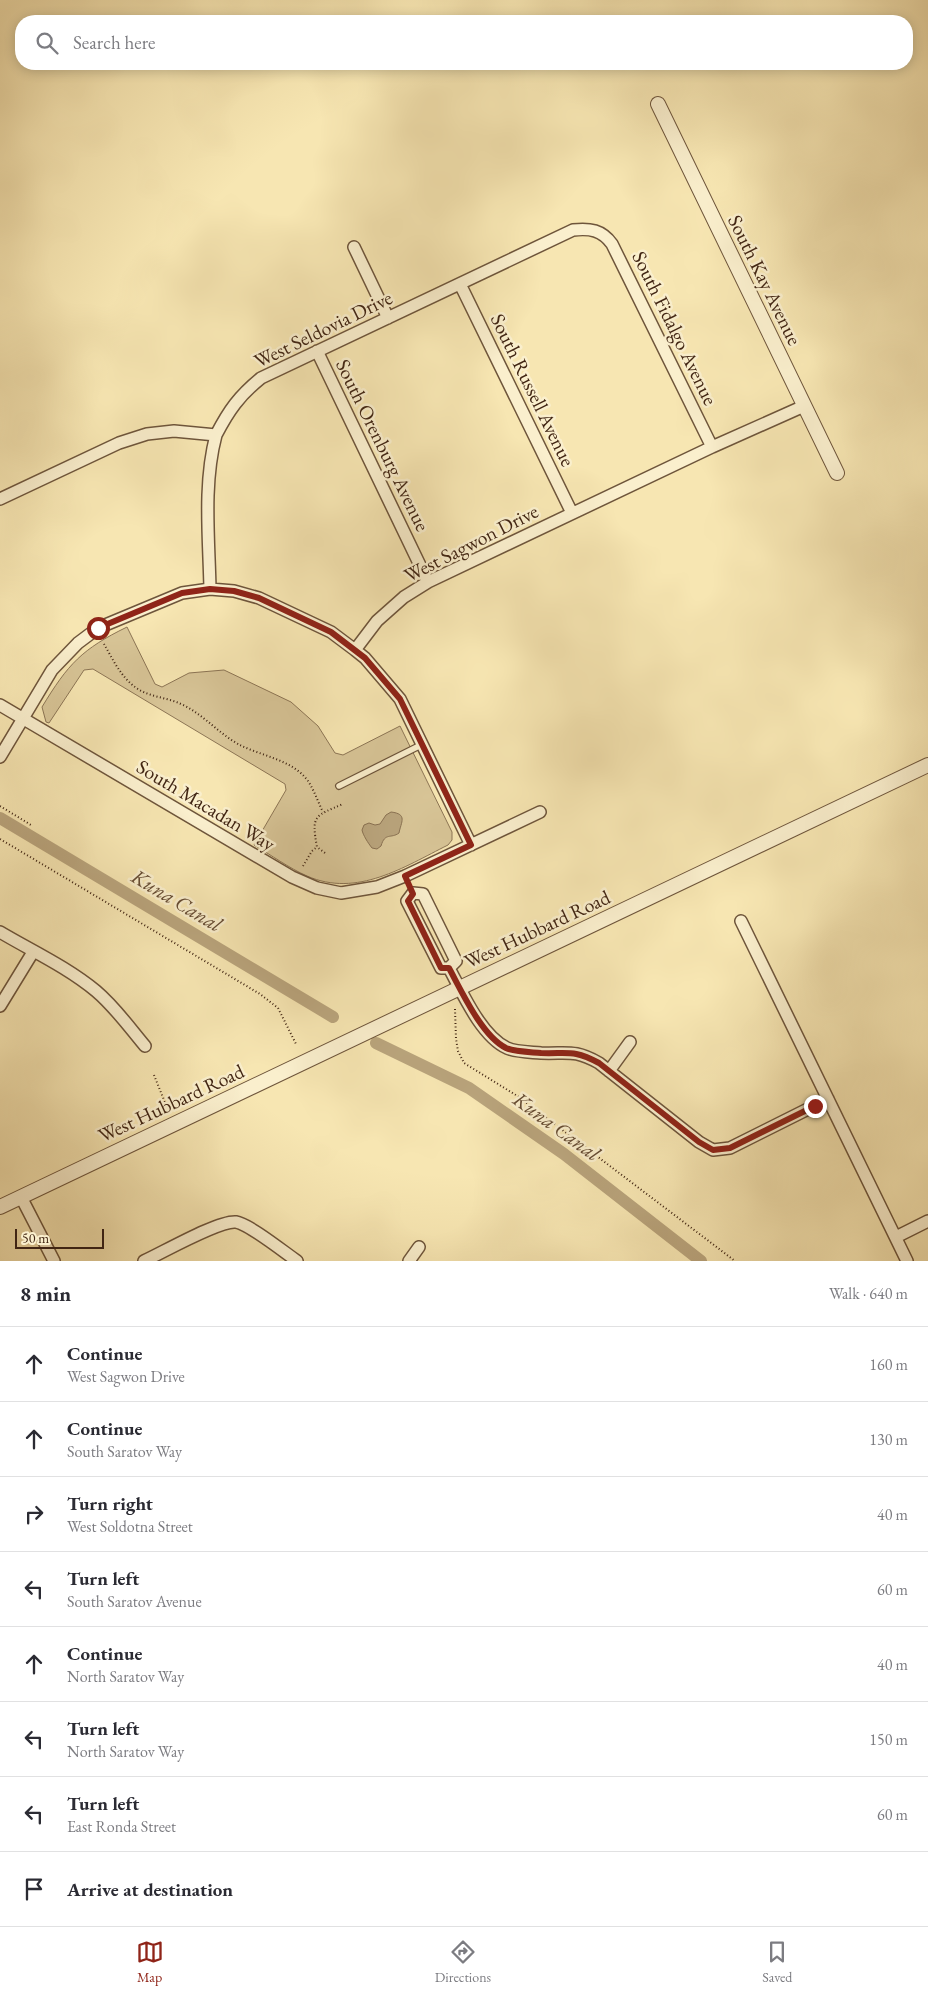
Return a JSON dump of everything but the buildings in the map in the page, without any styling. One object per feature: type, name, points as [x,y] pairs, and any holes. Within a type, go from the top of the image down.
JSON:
[{"type":"street","name":"South Kay Avenue","points":[[658,104],[837,473]]},
{"type":"street","name":"West Seldovia Drive","points":[[210,589],[208,509],[210,455],[216,435],[229,410],[243,392],[261,378],[573,230],[586,228],[597,231]]},
{"type":"street","name":"South Fidalgo Avenue","points":[[597,231],[606,236],[612,244],[712,447]]},
{"type":"street","points":[[354,247],[388,318]]},
{"type":"street","name":"South Russell Avenue","points":[[460,284],[572,514]]},
{"type":"street","name":"South Orenburg Avenue","points":[[317,351],[428,582]]},
{"type":"street","name":"West Sagwon Drive","points":[[355,650],[377,621],[404,597],[428,582],[712,447],[804,406]]},
{"type":"street","points":[[0,499],[119,444],[147,434],[174,431],[216,435]]},
{"type":"street","points":[[0,757],[52,670],[78,643],[98,628],[182,593],[210,589],[234,591],[259,598],[331,632],[365,658],[400,699],[471,845]]},
{"type":"street","name":"South Macadan Way","points":[[0,705],[292,878],[317,888],[341,893],[377,887],[405,876],[540,812]]},
{"type":"street","name":"West Hubbard Road","points":[[0,1207],[928,765]]},
{"type":"street","points":[[405,876],[413,894]]},
{"type":"street","points":[[413,894],[423,894],[456,961],[449,968],[441,968],[408,901],[413,894]]},
{"type":"street","points":[[741,921],[907,1261]]},
{"type":"street","points":[[0,932],[79,978],[97,992],[112,1006],[145,1046]]},
{"type":"street","points":[[0,1006],[33,952]]},
{"type":"street","points":[[449,968],[471,1009],[490,1034],[507,1048],[540,1053],[575,1053],[585,1056],[609,1071],[699,1142],[713,1150],[730,1148],[828,1100]]},
{"type":"street","points":[[609,1071],[630,1042]]},
{"type":"street","points":[[21,1197],[54,1261]]},
{"type":"street","points":[[896,1237],[928,1221]]},
{"type":"street","points":[[144,1261],[217,1226],[236,1222],[246,1226],[297,1261]]},
{"type":"street","points":[[409,1261],[419,1247]]},
{"type":"lane","points":[[339,786],[423,744]]},
{"type":"path","points":[[104,644],[124,676],[135,687],[147,694],[181,704],[199,714],[238,744],[298,771],[309,782],[323,812]]},
{"type":"path","points":[[325,853],[317,847],[313,825],[323,812],[343,804]]},
{"type":"path","points":[[0,806],[31,825]]},
{"type":"path","points":[[0,839],[260,994],[278,1008],[296,1044]]},
{"type":"path","points":[[303,866],[312,851],[317,847]]},
{"type":"path","points":[[455,1009],[458,1051],[464,1063],[519,1097],[735,1261]]},
{"type":"path","points":[[154,1075],[166,1105]]},
{"type":"shaded area","points":[[127,627],[155,684],[162,687],[189,673],[224,670],[291,702],[318,726],[335,753],[343,755],[400,726],[452,832],[452,840],[448,845],[380,877],[344,884],[326,882],[300,873],[254,845],[286,790],[285,784],[93,669],[84,670],[49,723],[46,722],[42,707],[68,669],[77,659],[98,643]]},
{"type":"shaded area","points":[[391,812],[402,817],[399,833],[386,837],[377,849],[372,848],[362,830],[364,825],[369,823],[380,824],[386,815]]},
{"type":"waterway","name":"Kuna Canal","points":[[0,818],[333,1017]]},
{"type":"waterway","name":"Kuna Canal","points":[[376,1043],[469,1088],[564,1154],[701,1261]]},
{"type":"route","points":[[98,628],[182,593],[210,589],[234,591],[259,598],[331,632],[365,658],[400,699],[471,845],[405,876],[413,894],[408,901],[441,968],[449,968],[471,1009],[490,1034],[507,1048],[540,1053],[575,1053],[599,1063],[699,1142],[713,1150],[730,1148],[815,1106]]}]
